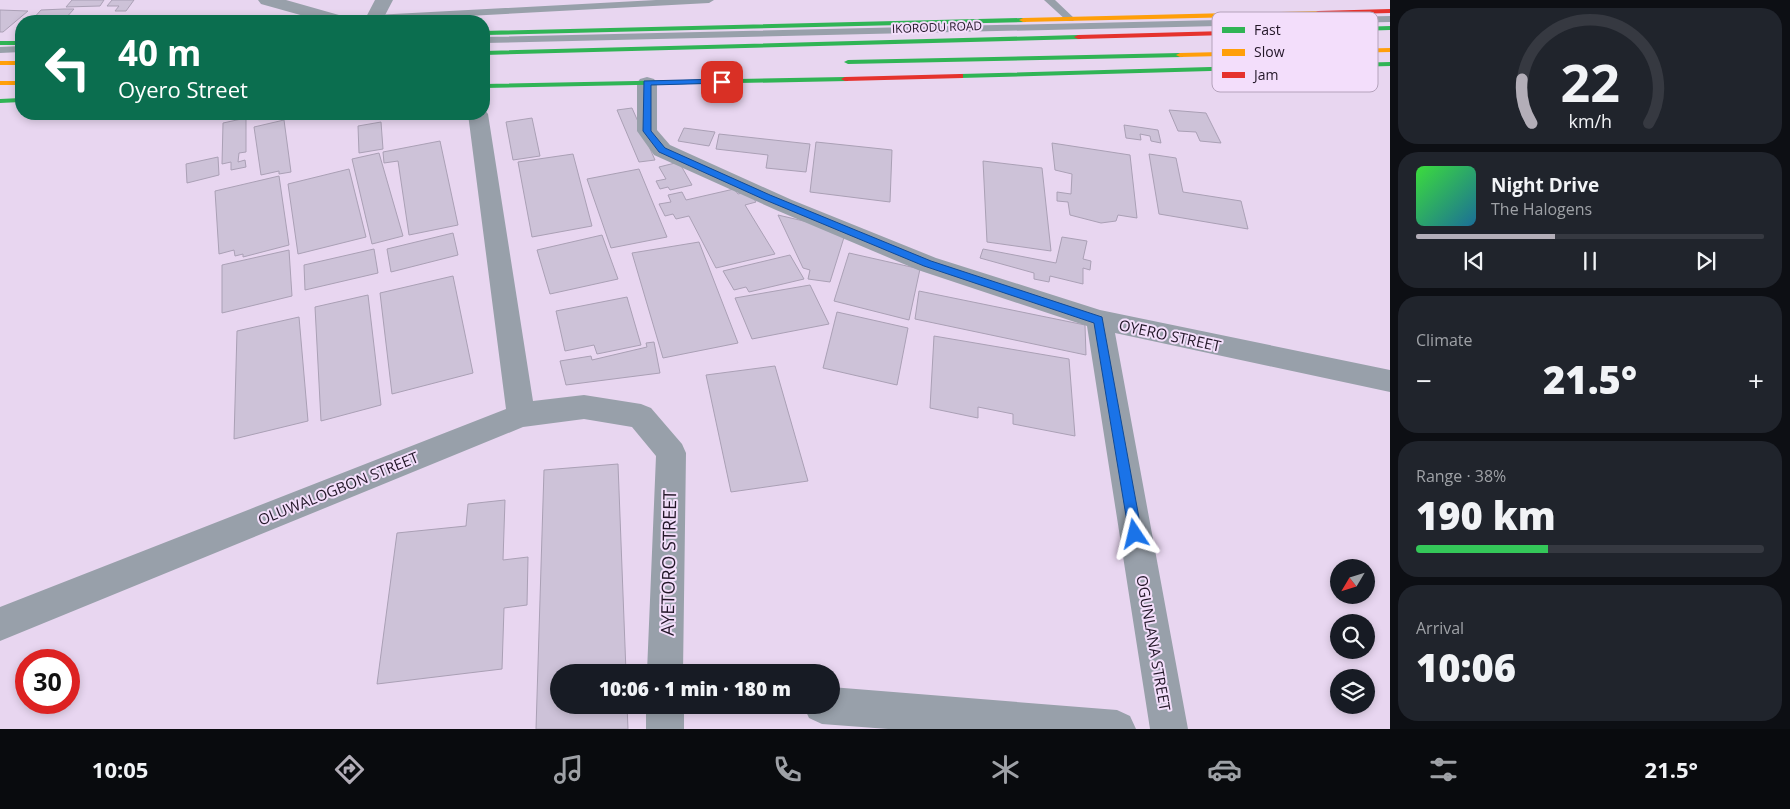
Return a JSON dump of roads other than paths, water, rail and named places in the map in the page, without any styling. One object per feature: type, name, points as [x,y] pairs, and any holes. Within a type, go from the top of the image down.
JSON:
[{"type":"main road","name":"IKORODU ROAD","points":[[490,33],[1212,16]]},
{"type":"main road","name":"IKORODU ROAD","points":[[490,53],[1212,33]]},
{"type":"main road","points":[[0,43],[15,43]]},
{"type":"main road","points":[[835,62],[1212,54]]},
{"type":"main road","points":[[0,63],[15,63]]},
{"type":"main road","points":[[490,86],[872,79],[1212,69]]},
{"type":"main road","points":[[0,83],[15,83]]},
{"type":"main road","points":[[0,101],[15,100]]},
{"type":"street","points":[[267,0],[319,15]]},
{"type":"street","points":[[376,15],[384,0]]},
{"type":"street","name":"OYERO STREET","points":[[647,83],[647,131],[662,150],[784,205],[927,264],[1099,320],[1390,382]]},
{"type":"street","points":[[479,120],[521,415]]},
{"type":"street","name":"OGUNLANA STREET","points":[[1099,320],[1169,729]]},
{"type":"street","name":"OLUWALOGBON STREET","points":[[0,624],[521,415],[584,407],[641,416],[671,453]]},
{"type":"street","name":"AYETORO STREET","points":[[665,664],[671,453]]},
{"type":"street","points":[[840,706],[1117,729]]},
{"type":"street","points":[[665,714],[665,729]]},
{"type":"lane","points":[[445,15],[709,0]]},
{"type":"lane","points":[[1049,0],[1070,19]]},
{"type":"lane","points":[[490,40],[1212,23]]},
{"type":"lane","points":[[0,50],[15,49]]}]
